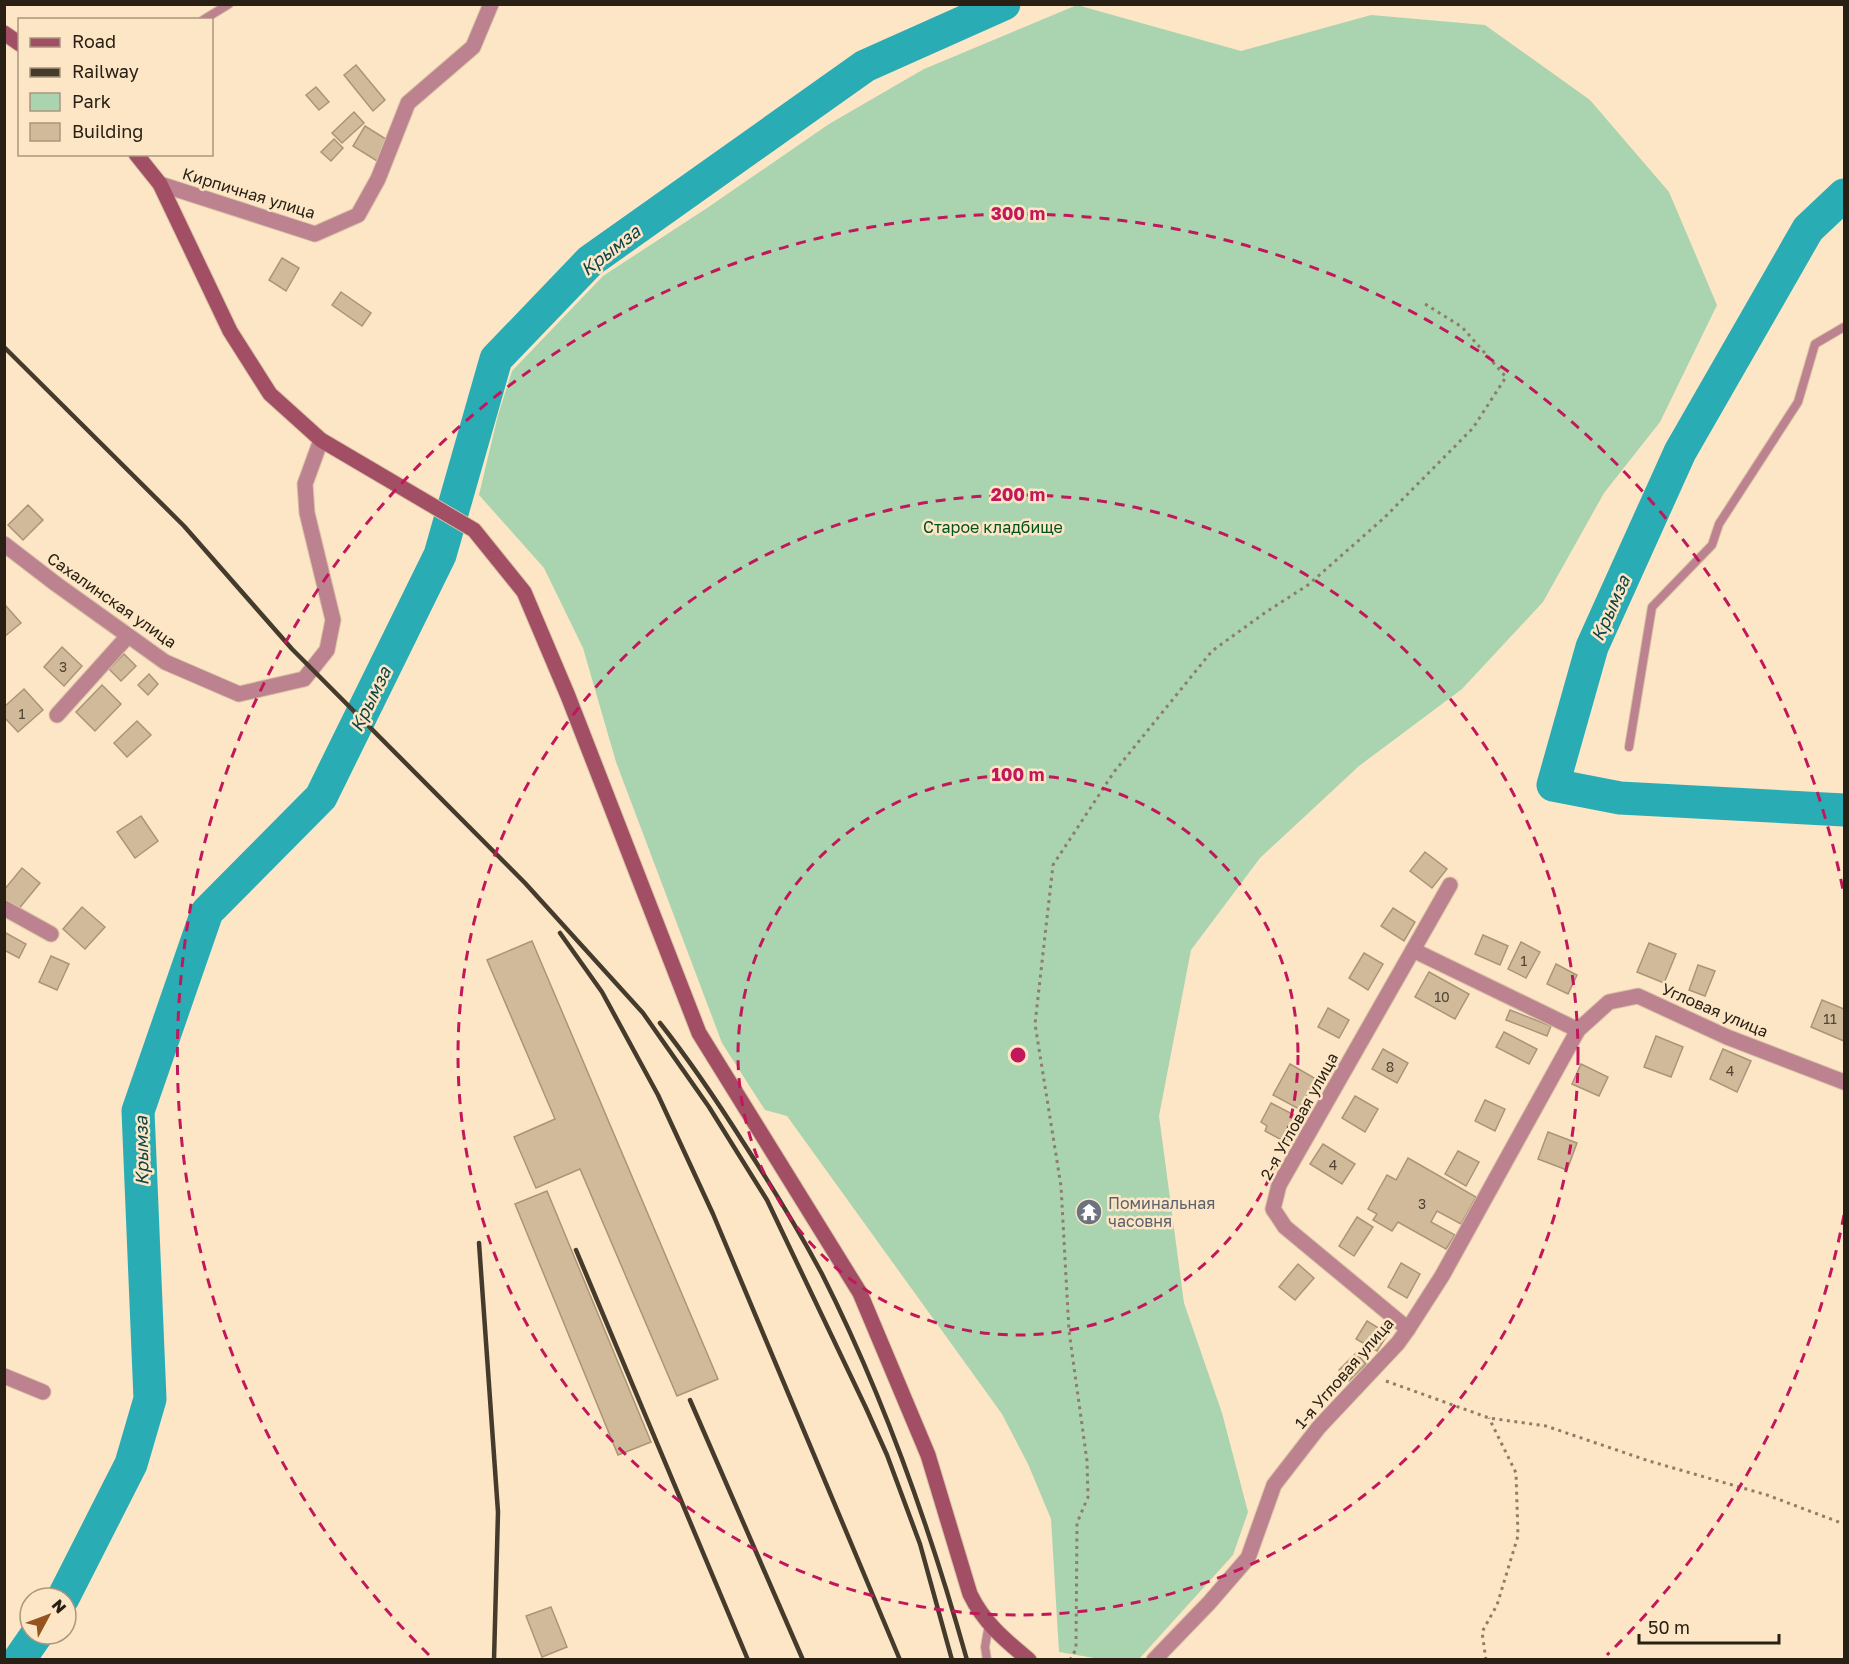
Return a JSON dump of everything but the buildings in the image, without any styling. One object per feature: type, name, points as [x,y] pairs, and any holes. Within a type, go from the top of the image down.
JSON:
[{"type":"street","name":"Кирпичная улица","points":[[160,184],[315,234],[358,215],[378,178],[408,103],[473,48],[491,4]]},
{"type":"street","points":[[4,33],[18,43]]},
{"type":"street","points":[[138,156],[160,184],[230,331],[270,394],[321,440],[474,530],[525,592],[572,706],[699,1033],[860,1293],[928,1455],[970,1594],[977,1609],[988,1624],[1029,1659]]},
{"type":"street","name":"Сахалинская улица","points":[[4,544],[165,662],[238,693],[304,679],[327,650],[333,620],[307,513],[305,484],[321,440]]},
{"type":"street","points":[[57,715],[128,636]]},
{"type":"street","name":"2-я Угловая улица","points":[[1408,1329],[1286,1227],[1274,1209],[1279,1185],[1450,885]]},
{"type":"street","points":[[4,908],[51,934]]},
{"type":"street","points":[[1413,950],[1578,1030]]},
{"type":"street","name":"Угловая улица","points":[[1578,1030],[1609,1002],[1638,996],[1727,1037],[1845,1082]]},
{"type":"street","name":"1-я Угловая улица","points":[[1154,1659],[1209,1603],[1248,1558],[1274,1485],[1319,1427],[1398,1343],[1408,1329],[1442,1276],[1578,1030]]},
{"type":"street","points":[[4,1376],[43,1392]]},
{"type":"lane","points":[[206,18],[228,4]]},
{"type":"lane","points":[[1629,747],[1652,607],[1712,544],[1719,524],[1798,402],[1815,344],[1845,327]]},
{"type":"lane","points":[[987,1659],[985,1647],[988,1624]]},
{"type":"path","points":[[1070,1659],[1076,1649],[1077,1523],[1088,1497],[1087,1461],[1069,1331],[1061,1186],[1035,1024],[1053,865],[1114,772],[1212,651],[1308,585],[1384,518],[1479,420],[1506,377],[1462,327],[1425,304]]},
{"type":"path","points":[[1368,1374],[1489,1418],[1546,1426],[1649,1461],[1767,1495],[1845,1524]]},
{"type":"path","points":[[1486,1659],[1482,1632],[1497,1605],[1518,1536],[1516,1473],[1489,1418]]},
{"type":"green space","name":"Старое кладбище","points":[[1077,5],[1241,51],[1371,15],[1485,25],[1590,100],[1669,192],[1717,305],[1660,422],[1604,493],[1543,602],[1462,689],[1359,766],[1260,858],[1191,950],[1159,1116],[1184,1303],[1222,1413],[1248,1512],[1233,1555],[1138,1660],[1100,1659],[1059,1652],[1051,1519],[1028,1464],[1002,1414],[787,1116],[765,1110],[722,1043],[616,762],[583,648],[544,568],[479,495],[498,415],[512,371],[603,276],[829,124],[924,69]]},
{"type":"waterway","name":"Крымза","points":[[69,1586],[131,1464],[150,1399],[138,1111],[207,912],[321,797],[440,555],[496,359],[590,261],[865,66],[1004,4]]},
{"type":"waterway","name":"Крымза","points":[[1844,195],[1808,229],[1680,452],[1592,647],[1553,785],[1620,798],[1844,810]]},
{"type":"waterway","name":"Крымза","points":[[19,1660],[29,1646]]},
{"type":"railway","points":[[4,347],[184,526],[292,649],[525,883],[643,1013],[709,1107],[767,1200],[887,1455],[920,1544],[952,1660]]},
{"type":"railway","points":[[560,933],[602,992],[658,1095],[713,1214],[900,1660]]},
{"type":"railway","points":[[660,1023],[713,1096],[774,1191],[813,1257],[845,1320],[904,1464],[967,1660]]},
{"type":"railway","points":[[479,1243],[498,1512],[494,1660]]},
{"type":"railway","points":[[576,1250],[748,1660]]},
{"type":"railway","points":[[690,1400],[803,1660]]},
{"type":"place","name":"Поминальная часовня","points":[[1089,1212]]}]
